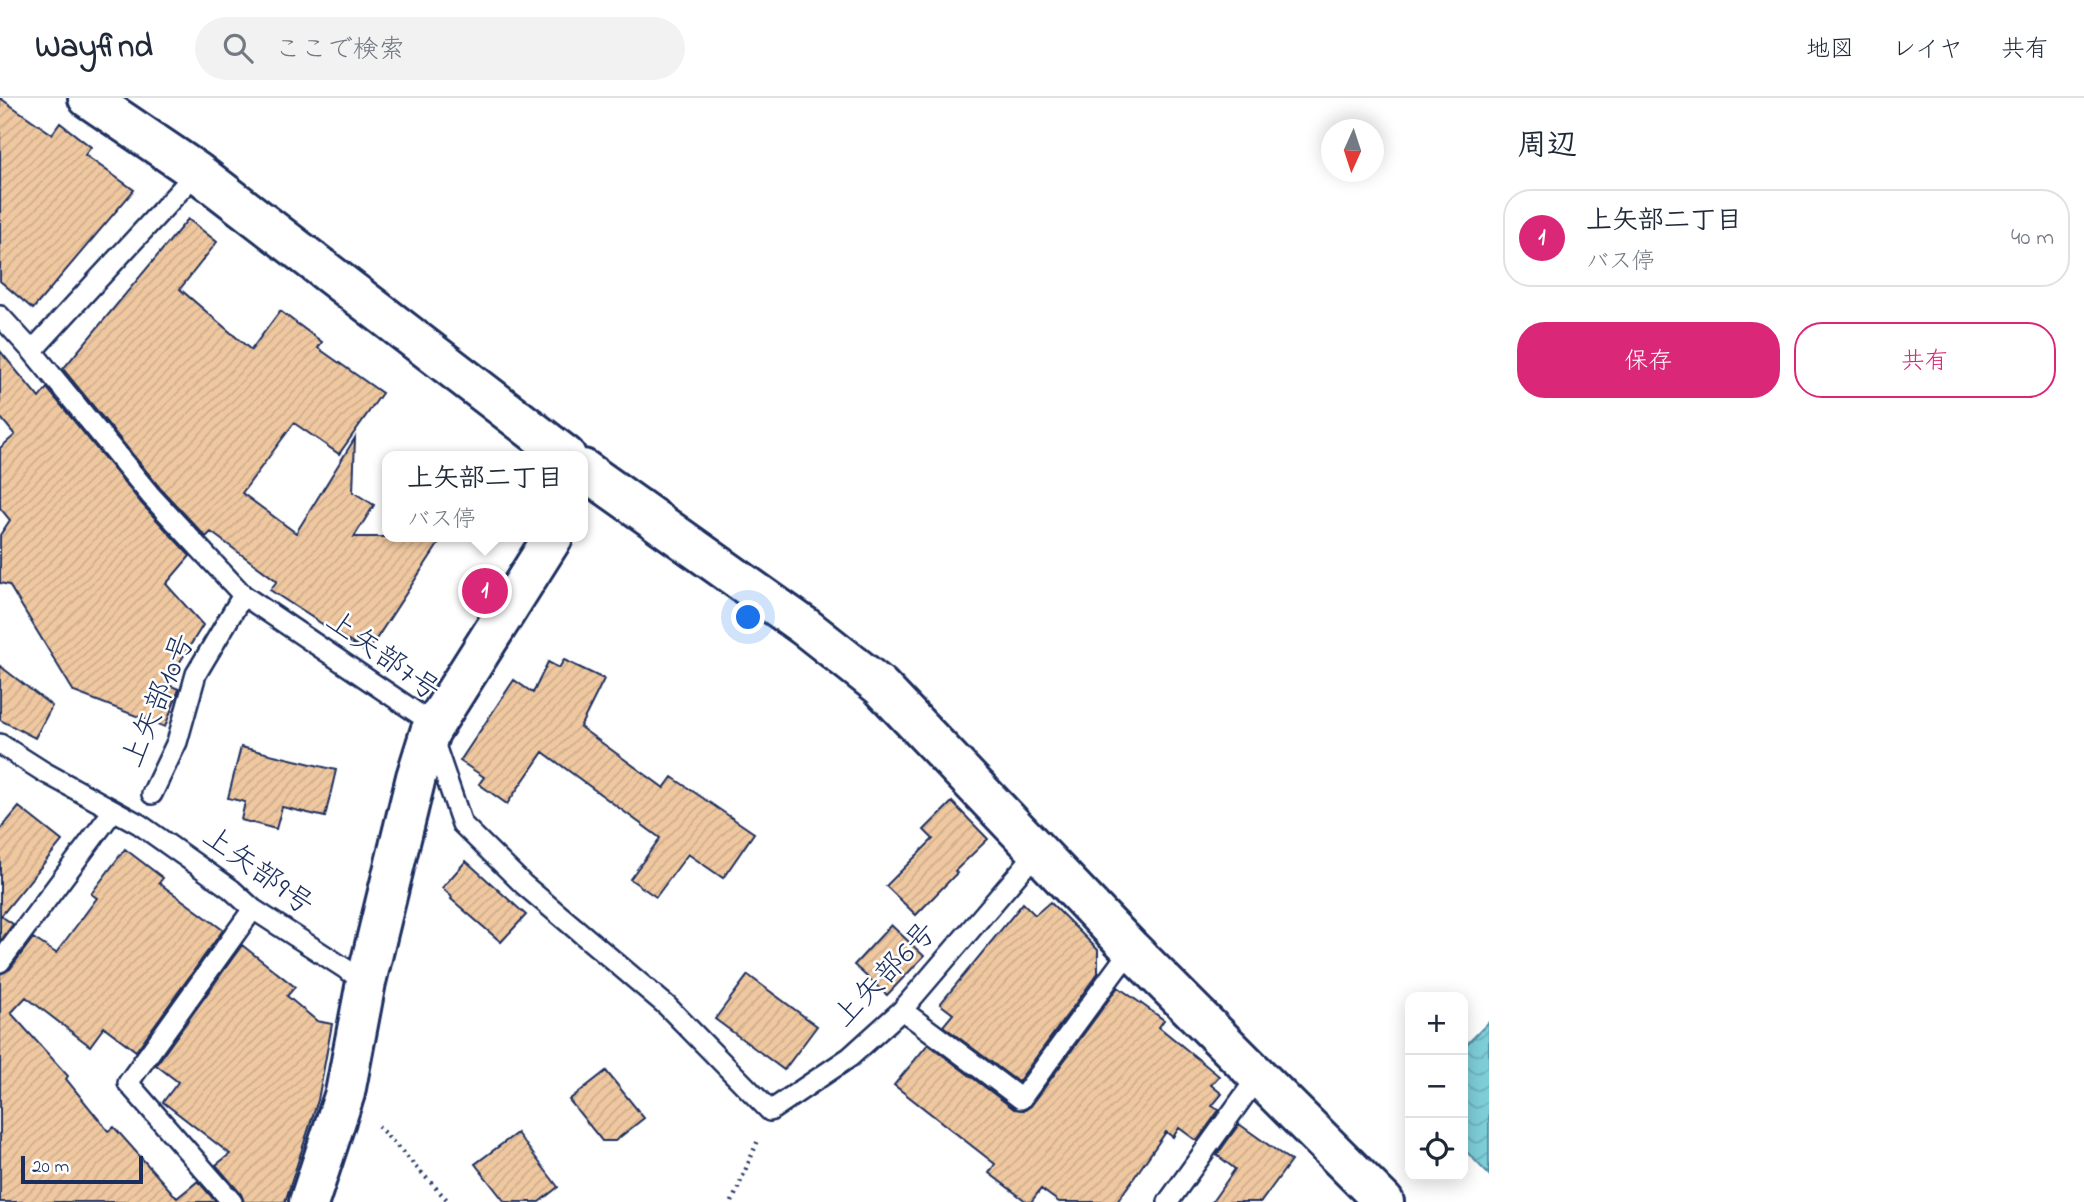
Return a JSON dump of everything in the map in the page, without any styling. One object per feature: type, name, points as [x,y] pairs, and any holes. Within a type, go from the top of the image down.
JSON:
[{"type":"street","points":[[88,98],[197,172],[553,451]]},
{"type":"street","points":[[588,478],[804,626],[880,686],[1131,949],[1384,1202]]},
{"type":"street","points":[[309,1202],[345,1093],[366,982],[416,778],[430,732],[550,542]]},
{"type":"lane","points":[[32,351],[197,172]]},
{"type":"lane","name":"上矢部7号","points":[[0,316],[151,496],[243,595],[426,719],[462,824],[524,885],[667,1006],[770,1111]]},
{"type":"lane","name":"上矢部10号","points":[[152,794],[177,742],[196,674],[243,595]]},
{"type":"lane","name":"上矢部9号","points":[[0,744],[139,824],[231,889],[253,909],[366,982]]},
{"type":"lane","points":[[0,962],[113,811]]},
{"type":"lane","name":"上矢部6号","points":[[770,1111],[850,1057],[902,1010],[1037,852]]},
{"type":"lane","points":[[232,1202],[128,1083],[253,909]]},
{"type":"lane","points":[[902,1010],[1021,1099],[1131,949]]},
{"type":"lane","points":[[1168,1202],[1259,1075]]},
{"type":"path","points":[[345,1093],[449,1202]]},
{"type":"path","points":[[732,1202],[770,1111]]},
{"type":"water","points":[[1489,1022],[1489,1175],[1468,1153],[1468,1043]]},
{"type":"building","points":[[0,98],[52,134],[60,123],[91,147],[85,155],[134,190],[33,309],[0,281]]},
{"type":"building","points":[[188,219],[217,242],[180,289],[251,350],[280,311],[322,342],[318,348],[382,393],[339,454],[294,423],[242,493],[296,533],[355,438],[353,492],[374,505],[354,537],[382,537],[382,542],[440,542],[367,653],[270,590],[277,581],[211,532],[206,537],[160,488],[63,369]]},
{"type":"building","points":[[0,351],[39,398],[47,388],[142,504],[190,556],[166,584],[203,625],[166,684],[179,689],[165,727],[74,692],[9,585],[0,583],[0,535],[10,520],[0,508],[0,448],[15,435],[0,417]]},
{"type":"building","points":[[564,660],[604,679],[580,727],[664,788],[672,777],[754,833],[723,878],[688,854],[656,897],[630,879],[660,838],[543,752],[507,804],[479,784],[484,777],[460,761],[514,680],[533,693],[548,662],[559,668]]},
{"type":"building","points":[[0,666],[52,706],[35,738],[0,720]]},
{"type":"building","points":[[241,747],[336,770],[325,817],[282,807],[276,829],[241,820],[245,802],[228,798]]},
{"type":"building","points":[[952,802],[988,839],[916,915],[886,886],[933,839],[924,830]]},
{"type":"building","points":[[19,807],[62,841],[1,916],[13,924],[0,942],[0,830]]},
{"type":"building","points":[[125,849],[163,878],[159,883],[223,930],[136,1051],[104,1027],[90,1046],[26,997],[11,1013],[68,1076],[66,1079],[108,1131],[114,1127],[177,1198],[198,1181],[216,1202],[0,1202],[0,974],[10,969],[33,938],[56,953],[97,898],[91,894]]},
{"type":"building","points":[[466,861],[526,915],[501,942],[442,888]]},
{"type":"building","points":[[1050,902],[1098,950],[1098,973],[1018,1082],[943,1026],[953,1014],[940,1004],[1023,903],[1035,915]]},
{"type":"building","points":[[891,925],[924,956],[887,995],[854,965]]},
{"type":"building","points":[[242,945],[295,987],[287,996],[317,1021],[332,1024],[318,1100],[285,1202],[244,1202],[241,1194],[216,1165],[230,1154],[163,1102],[178,1082],[156,1065]]},
{"type":"building","points":[[748,975],[817,1026],[784,1070],[715,1019]]},
{"type":"building","points":[[1118,987],[1164,1020],[1159,1027],[1219,1076],[1211,1085],[1222,1094],[1212,1106],[1219,1110],[1197,1141],[1179,1128],[1173,1137],[1166,1132],[1117,1202],[1059,1202],[1041,1189],[1031,1202],[1027,1202],[989,1173],[995,1164],[894,1085],[928,1044],[1014,1109],[1025,1110],[1031,1106]]},
{"type":"building","points":[[606,1071],[644,1118],[615,1141],[602,1141],[569,1100]]},
{"type":"building","points":[[1239,1124],[1291,1161],[1261,1202],[1212,1202],[1235,1169],[1217,1155]]},
{"type":"building","points":[[517,1133],[558,1187],[539,1202],[505,1202],[475,1164]]},
{"type":"place","name":"上矢部二丁目","points":[[485,591]]}]
